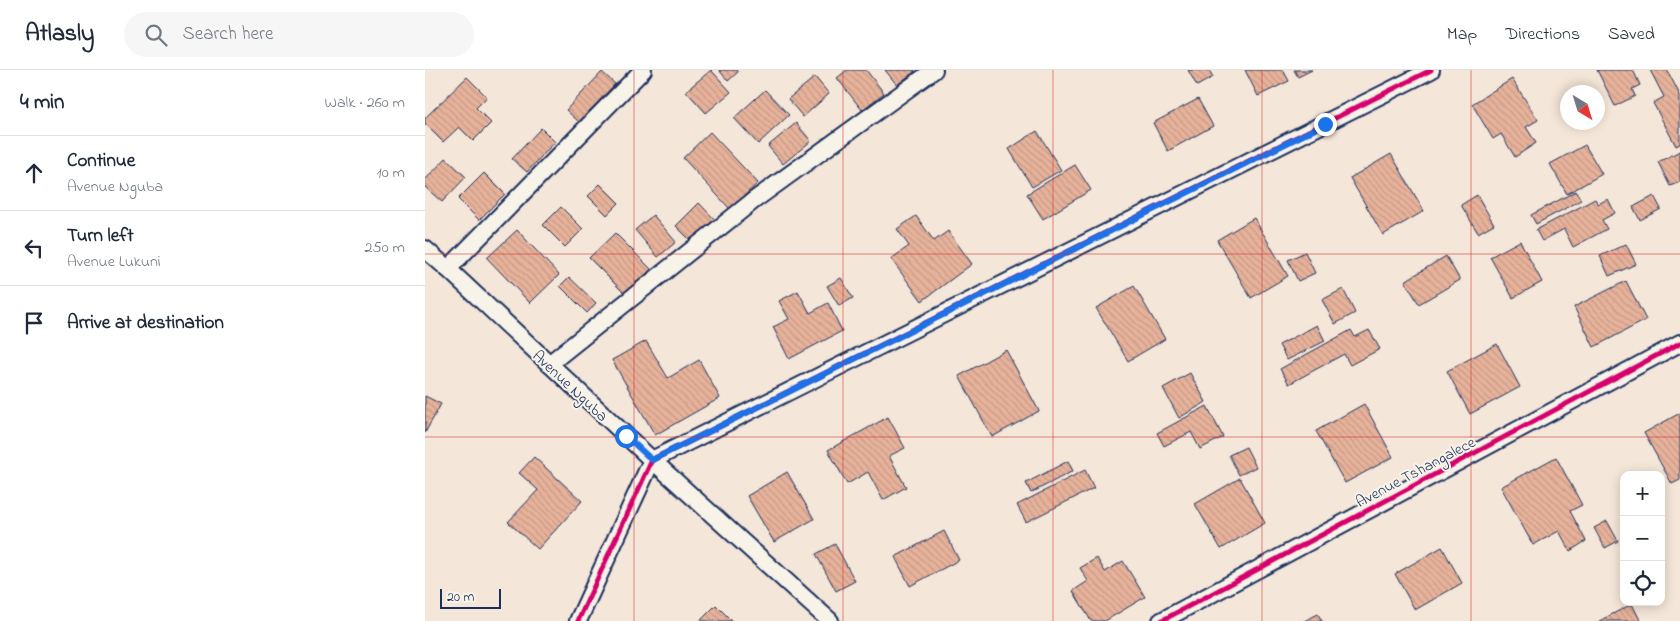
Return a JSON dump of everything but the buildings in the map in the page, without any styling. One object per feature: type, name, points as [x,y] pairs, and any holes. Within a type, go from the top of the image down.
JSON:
[{"type":"street","points":[[448,269],[643,70]]},
{"type":"street","points":[[549,364],[753,201],[934,70]]},
{"type":"street","points":[[577,621],[652,460],[1431,70]]},
{"type":"street","name":"Avenue Nguba","points":[[425,249],[652,460],[830,621]]},
{"type":"street","name":"Avenue Tshangalece","points":[[1161,621],[1680,344]]},
{"type":"cycle path","points":[[578,621],[652,460],[1431,70]]},
{"type":"cycle path","points":[[1161,621],[1680,343]]},
{"type":"route","points":[[626,436],[652,460],[1325,124]]}]
